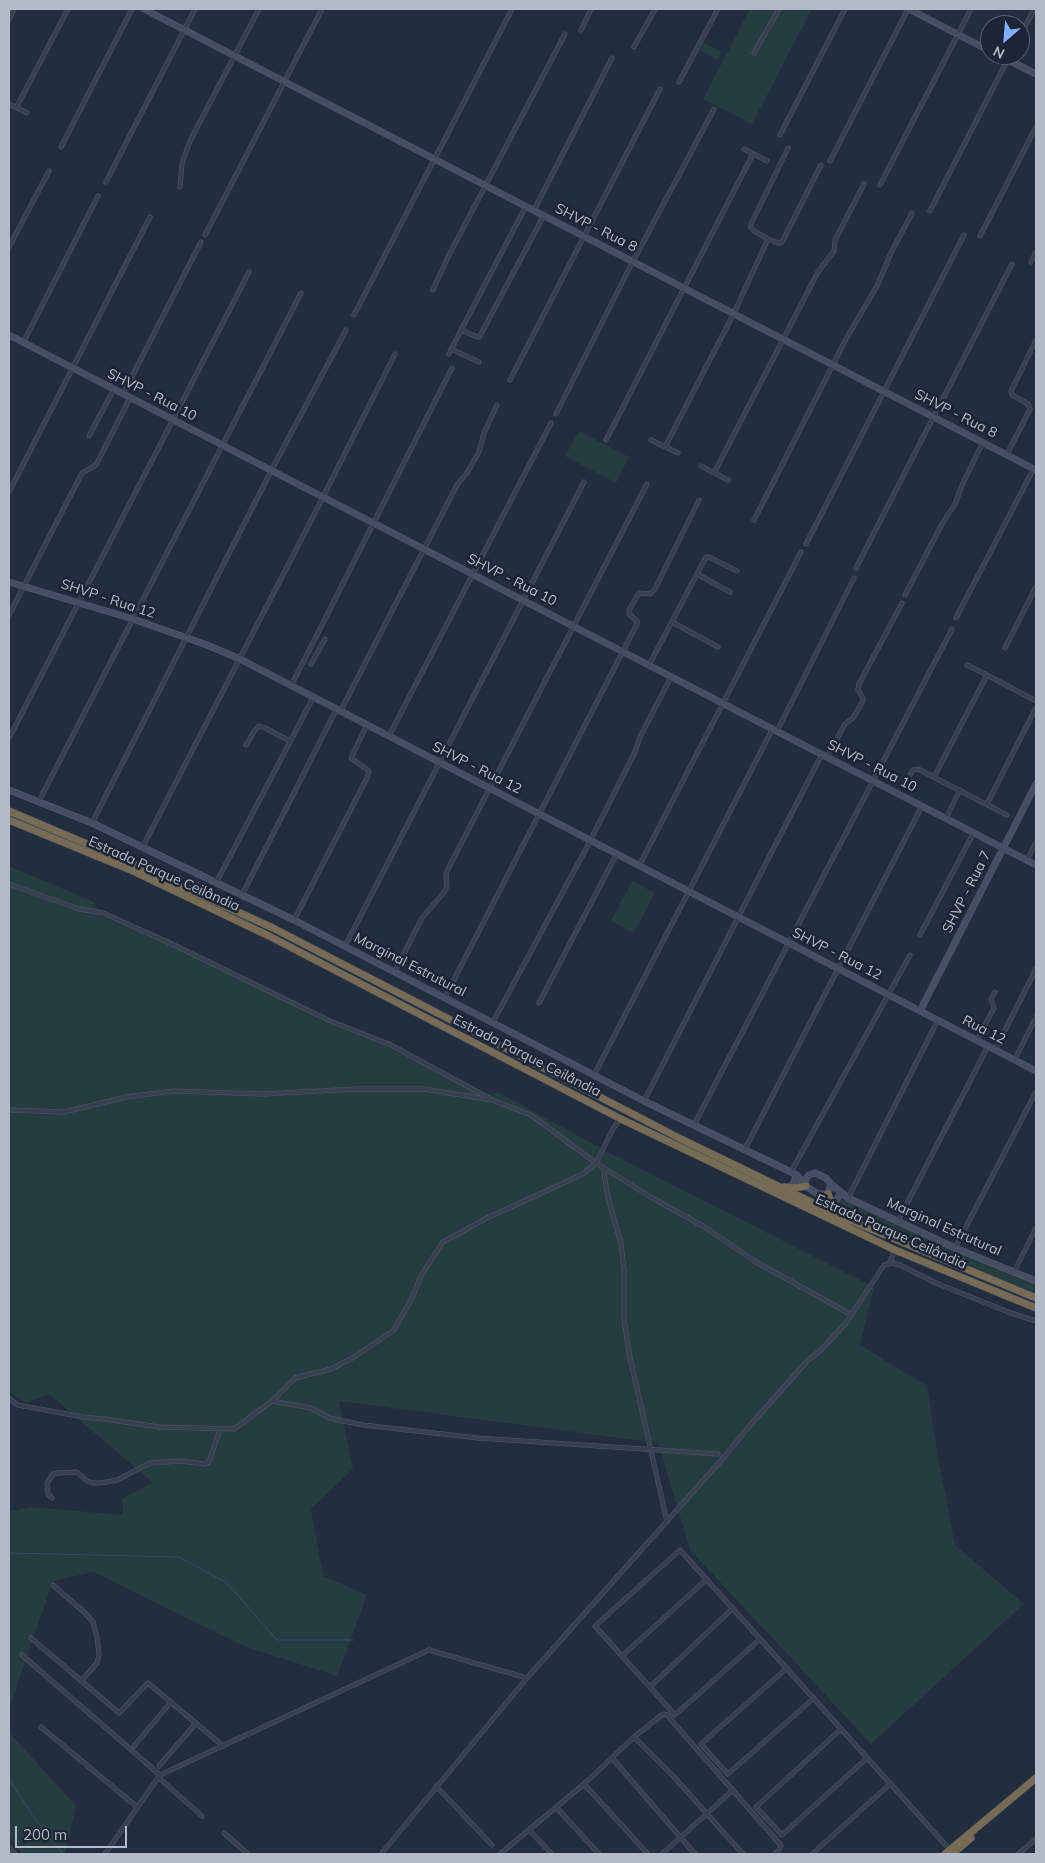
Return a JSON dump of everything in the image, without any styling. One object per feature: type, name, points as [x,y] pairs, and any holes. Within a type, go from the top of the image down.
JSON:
[{"type":"highway","name":"Estrada Parque Ceilândia","points":[[9,811],[113,854],[273,928],[682,1140],[777,1186],[1036,1298]]},
{"type":"highway","name":"Estrada Parque Ceilândia","points":[[9,820],[133,871],[269,936],[621,1119],[895,1250],[1036,1308]]},
{"type":"highway","points":[[777,1186],[787,1188],[805,1185]]},
{"type":"highway","points":[[829,1193],[839,1214]]},
{"type":"highway","points":[[949,1853],[1036,1778]]},
{"type":"highway","points":[[949,1853],[1036,1784]]},
{"type":"street","points":[[9,20],[14,9]]},
{"type":"street","points":[[16,108],[68,9]]},
{"type":"street","points":[[61,147],[132,9]]},
{"type":"street","name":"SHVP - Rua 8","points":[[144,9],[1035,469]]},
{"type":"street","points":[[106,182],[183,29],[195,9]]},
{"type":"street","points":[[180,187],[184,155],[259,9]]},
{"type":"street","points":[[204,235],[322,9]]},
{"type":"street","points":[[354,315],[512,9]]},
{"type":"street","points":[[581,30],[591,9]]},
{"type":"street","points":[[634,47],[655,9]]},
{"type":"street","points":[[679,82],[718,9]]},
{"type":"street","points":[[754,53],[779,9]]},
{"type":"street","points":[[780,136],[845,9]]},
{"type":"street","points":[[830,161],[909,9],[980,46]]},
{"type":"street","points":[[880,185],[971,9]]},
{"type":"street","points":[[434,290],[448,257],[564,34]]},
{"type":"street","points":[[534,210],[612,58]]},
{"type":"street","points":[[930,211],[1005,65]]},
{"type":"street","points":[[1022,65],[1036,74]]},
{"type":"street","points":[[510,380],[660,89]]},
{"type":"street","points":[[9,104],[26,113]]},
{"type":"street","points":[[556,414],[714,109]]},
{"type":"street","points":[[980,236],[1036,128]]},
{"type":"street","points":[[788,148],[750,226],[754,231],[768,239],[778,243],[782,242],[821,165]]},
{"type":"street","points":[[744,149],[767,161]]},
{"type":"street","points":[[606,440],[753,154]]},
{"type":"street","points":[[9,247],[49,172]]},
{"type":"street","points":[[714,473],[818,272],[834,251],[835,240],[864,184]]},
{"type":"street","points":[[23,343],[98,196]]},
{"type":"street","points":[[449,354],[526,206]]},
{"type":"street","points":[[754,520],[833,364],[877,286],[891,253],[912,213]]},
{"type":"street","points":[[460,330],[478,337],[481,334],[544,215]]},
{"type":"street","points":[[9,492],[150,217]]},
{"type":"street","points":[[806,544],[883,390],[964,235]]},
{"type":"street","points":[[665,447],[734,313],[768,239]]},
{"type":"street","points":[[123,394],[201,242]]},
{"type":"street","points":[[1031,262],[1036,252]]},
{"type":"street","points":[[856,568],[1012,264]]},
{"type":"street","points":[[9,738],[248,272]]},
{"type":"street","points":[[39,801],[301,293]]},
{"type":"street","points":[[92,823],[271,471],[346,330]]},
{"type":"street","name":"SHVP - Rua 10","points":[[9,335],[1036,865]]},
{"type":"street","points":[[1007,454],[1030,409],[1028,404],[1012,395],[1011,391],[1036,340]]},
{"type":"street","points":[[451,349],[479,362]]},
{"type":"street","points":[[142,848],[323,498],[395,354]]},
{"type":"street","points":[[291,686],[452,368]]},
{"type":"street","points":[[89,436],[114,389]]},
{"type":"street","points":[[9,615],[82,473],[96,465],[130,398]]},
{"type":"street","points":[[242,895],[457,485],[467,473],[479,452],[484,432],[497,405]]},
{"type":"street","points":[[389,737],[551,423]]},
{"type":"street","points":[[651,440],[678,453]]},
{"type":"street","points":[[905,595],[942,524],[955,504],[983,442]]},
{"type":"street","points":[[701,466],[728,480]]},
{"type":"street","points":[[956,618],[1035,469]]},
{"type":"street","points":[[345,946],[584,482]]},
{"type":"street","points":[[395,971],[422,918],[445,891],[448,885],[446,875],[448,869],[647,484]]},
{"type":"street","points":[[445,997],[637,622],[629,614],[628,610],[639,593],[650,594],[655,589],[699,500]]},
{"type":"street","points":[[639,866],[802,552]]},
{"type":"street","points":[[649,665],[705,558],[708,557],[737,571]]},
{"type":"street","points":[[697,574],[730,592]]},
{"type":"street","points":[[594,1075],[854,578]]},
{"type":"street","name":"SHVP - Rua 12","points":[[9,582],[133,619],[240,659],[920,1011]]},
{"type":"street","points":[[1005,648],[1036,586]]},
{"type":"street","points":[[644,1101],[825,755],[844,724],[853,718],[863,701],[858,690],[859,684],[902,604]]},
{"type":"street","points":[[672,622],[718,647]]},
{"type":"street","points":[[694,1125],[952,629]]},
{"type":"street","points":[[311,664],[323,642],[315,640]]},
{"type":"street","points":[[967,665],[1036,701]]},
{"type":"street","points":[[934,777],[987,675]]},
{"type":"street","points":[[493,1022],[590,841],[671,676]]},
{"type":"street","points":[[216,883],[313,698]]},
{"type":"street","points":[[987,804],[1036,708]]},
{"type":"street","points":[[294,920],[367,778],[369,771],[351,758],[367,725]]},
{"type":"street","points":[[246,745],[259,726],[290,741]]},
{"type":"street","points":[[907,780],[915,769],[1007,815]]},
{"type":"street","name":"SHVP - Rua 7","points":[[920,1011],[1036,784]]},
{"type":"street","name":"Marginal Estrutural","points":[[9,790],[92,823],[294,920],[644,1101],[794,1174],[805,1185]]},
{"type":"street","points":[[946,818],[960,790]]},
{"type":"street","points":[[745,1149],[922,806]]},
{"type":"street","points":[[920,935],[974,832]]},
{"type":"street","points":[[1027,860],[1036,842]]},
{"type":"street","points":[[539,1003],[616,855]]},
{"type":"street","points":[[9,884],[79,910],[103,913],[164,940],[330,1021],[389,1044],[492,1100],[531,1116],[596,1163],[654,1199],[703,1226],[756,1262],[852,1315]]},
{"type":"street","points":[[787,1188],[793,1184],[794,1174],[910,955]]},
{"type":"street","points":[[995,1050],[1036,968]]},
{"type":"street","points":[[977,1040],[994,1008],[992,999],[995,992]]},
{"type":"street","name":"Rua 12","points":[[920,1011],[1036,1071]]},
{"type":"street","points":[[1015,1059],[1036,1017]]},
{"type":"street","points":[[839,1214],[835,1201],[844,1196],[938,1020]]},
{"type":"street","points":[[898,1221],[988,1046]]},
{"type":"street","points":[[9,1110],[64,1112],[126,1097],[173,1091],[263,1094],[358,1089],[424,1089],[492,1100]]},
{"type":"street","points":[[955,1248],[1036,1092]]},
{"type":"street","points":[[9,1398],[18,1405],[83,1417],[159,1427],[234,1429],[272,1401],[294,1378],[331,1369],[371,1347],[394,1330],[412,1298],[421,1276],[443,1242],[487,1218],[584,1174],[596,1163],[613,1129],[621,1119]]},
{"type":"street","points":[[603,1167],[608,1198],[621,1243],[624,1270],[624,1319],[629,1353],[667,1522]]},
{"type":"street","points":[[815,1173],[826,1178],[831,1184],[829,1193],[818,1194],[805,1185],[805,1180],[809,1175],[815,1173]]},
{"type":"street","name":"Marginal Estrutural","points":[[794,1174],[809,1175]]},
{"type":"street","name":"Marginal Estrutural","points":[[831,1184],[844,1196]]},
{"type":"street","name":"Marginal Estrutural","points":[[829,1193],[844,1196],[955,1248],[1036,1281]]},
{"type":"street","points":[[1014,1272],[1036,1228]]},
{"type":"street","points":[[889,1264],[895,1250]]},
{"type":"street","points":[[381,1854],[527,1678],[738,1442],[746,1430],[808,1360],[841,1329],[884,1266],[893,1263],[1011,1313],[1036,1321]]},
{"type":"street","points":[[272,1401],[311,1408],[329,1418],[363,1425],[478,1438],[718,1454]]},
{"type":"street","points":[[52,1498],[48,1494],[47,1483],[53,1474],[57,1473],[76,1472],[93,1484],[117,1480],[150,1463],[181,1460],[204,1464],[209,1462],[220,1429]]},
{"type":"street","points":[[760,1639],[675,1715],[595,1626],[680,1550],[814,1698],[949,1853]]},
{"type":"street","points":[[622,1656],[707,1579]]},
{"type":"street","points":[[53,1585],[93,1622],[100,1655],[97,1663],[81,1681]]},
{"type":"street","points":[[650,1687],[733,1608]]},
{"type":"street","points":[[31,1638],[119,1713],[148,1683],[223,1746]]},
{"type":"street","points":[[105,1854],[159,1776],[429,1650],[527,1678]]},
{"type":"street","points":[[22,1655],[202,1816]]},
{"type":"street","points":[[787,1668],[701,1744],[716,1761],[728,1774],[814,1698]]},
{"type":"street","points":[[134,1746],[171,1702]]},
{"type":"street","points":[[500,1854],[584,1784],[660,1715],[666,1715],[779,1843],[781,1846],[775,1854]]},
{"type":"street","points":[[159,1766],[196,1723]]},
{"type":"street","points":[[41,1727],[137,1807]]},
{"type":"street","points":[[841,1729],[756,1807],[782,1836],[867,1758]]},
{"type":"street","points":[[634,1737],[743,1854]]},
{"type":"street","points":[[612,1758],[695,1854]]},
{"type":"street","points":[[584,1784],[648,1854]]},
{"type":"street","points":[[812,1854],[890,1784]]},
{"type":"street","points":[[436,1786],[492,1845]]},
{"type":"street","points":[[662,1854],[733,1790]]},
{"type":"street","points":[[556,1807],[599,1854]]},
{"type":"street","points":[[530,1830],[552,1854]]},
{"type":"street","points":[[224,1833],[248,1854]]},
{"type":"street","points":[[1018,1854],[1036,1839]]},
{"type":"street","points":[[9,1847],[14,1854]]},
{"type":"green space","points":[[750,9],[812,9],[752,124],[703,99]]},
{"type":"green space","points":[[704,43],[721,51],[718,60],[700,50]]},
{"type":"green space","points":[[579,431],[629,457],[616,483],[565,456]]},
{"type":"green space","points":[[9,866],[94,902],[100,916],[153,937],[216,966],[327,1023],[373,1039],[480,1095],[499,1093],[610,1153],[874,1287],[860,1345],[927,1386],[955,1545],[1024,1604],[871,1744],[690,1550],[658,1443],[339,1401],[353,1469],[311,1509],[323,1576],[367,1595],[337,1676],[246,1647],[93,1572],[53,1581],[9,1709],[9,1512],[31,1507],[123,1515],[123,1498],[153,1483],[49,1394],[26,1403],[9,1392]]},
{"type":"green space","points":[[632,881],[655,893],[634,933],[611,921]]},
{"type":"green space","points":[[844,1198],[1036,1284],[1036,1294],[914,1244],[846,1212],[840,1207],[838,1201]]},
{"type":"green space","points":[[9,1732],[76,1806],[65,1854],[22,1854],[9,1836]]},
{"type":"waterway","points":[[9,1553],[179,1557],[227,1583],[277,1640],[353,1640]]},
{"type":"waterway","points":[[9,1779],[34,1818],[63,1854]]}]
